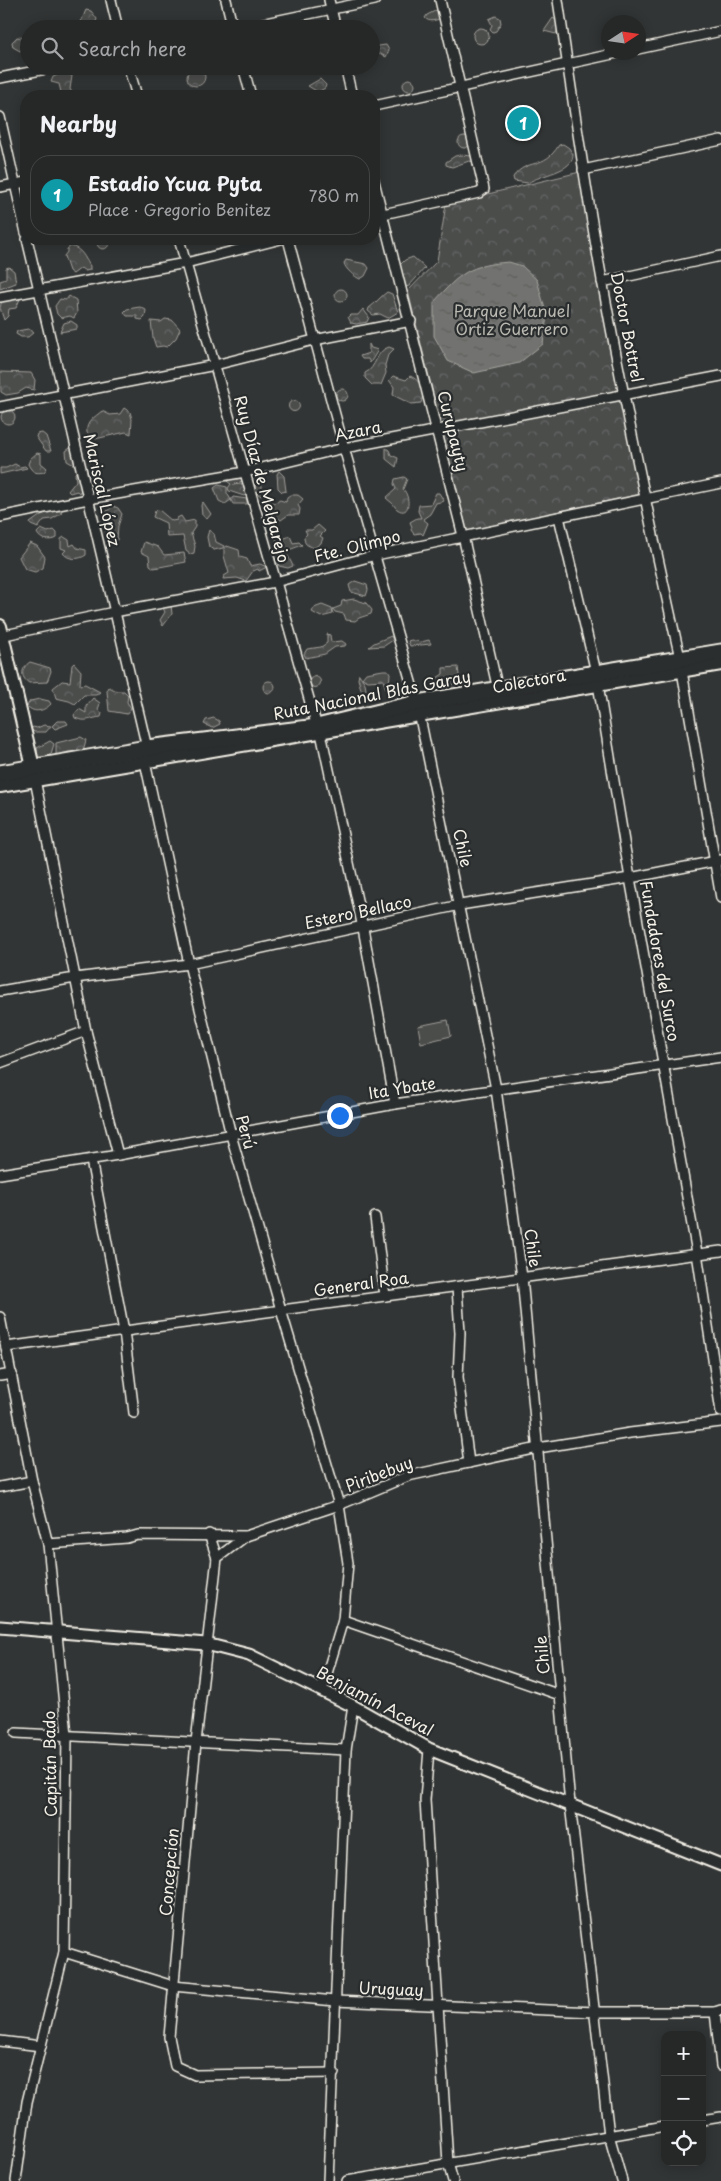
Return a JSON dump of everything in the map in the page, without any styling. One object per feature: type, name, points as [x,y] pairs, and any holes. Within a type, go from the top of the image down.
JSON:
[{"type":"highway","name":"Ruta Nacional Blás Garay","points":[[0,772],[34,774],[146,755],[319,730],[498,690],[598,678],[681,665],[721,652]]},
{"type":"main road","points":[[0,786],[34,774],[1,633]]},
{"type":"main road","points":[[681,665],[721,664]]},
{"type":"main road","name":"Colectora","points":[[418,709],[598,678]]},
{"type":"street","points":[[111,0],[116,20]]},
{"type":"street","points":[[226,0],[232,20]]},
{"type":"street","points":[[271,20],[330,5],[375,0]]},
{"type":"street","points":[[380,215],[479,193],[484,189],[440,0]]},
{"type":"street","name":"Doctor Bottrel","points":[[558,0],[583,170],[602,282],[644,499],[681,665],[718,861],[721,898]]},
{"type":"street","points":[[330,5],[334,20]]},
{"type":"street","points":[[646,47],[721,31]]},
{"type":"street","points":[[380,105],[601,57]]},
{"type":"street","points":[[0,78],[20,74]]},
{"type":"street","points":[[131,75],[135,90]]},
{"type":"street","points":[[245,75],[249,90]]},
{"type":"street","points":[[347,75],[351,90]]},
{"type":"street","points":[[0,117],[20,204]]},
{"type":"street","points":[[583,170],[721,140]]},
{"type":"street","points":[[0,187],[20,183]]},
{"type":"street","name":"Curupayty","points":[[380,221],[411,321],[498,690]]},
{"type":"street","name":"Mariscal López","points":[[29,245],[38,289],[65,393],[146,755]]},
{"type":"street","name":"Ruy Díaz de Melgarejo","points":[[181,245],[216,365],[275,582],[319,730],[363,928],[396,1104]]},
{"type":"street","points":[[0,297],[186,262],[256,245]]},
{"type":"street","name":"Chile","points":[[290,245],[314,340],[418,709],[460,905],[496,1089],[522,1277],[570,1804],[609,2135],[622,2181]]},
{"type":"street","points":[[602,282],[721,256]]},
{"type":"street","points":[[0,407],[216,365],[314,340],[411,321]]},
{"type":"street","name":"Azara","points":[[0,517],[88,499],[245,472],[344,448],[438,432],[625,393],[721,376]]},
{"type":"street","name":"Fte. Olimpo","points":[[1,633],[275,582],[376,555],[721,483]]},
{"type":"street","name":"Fundadores del Surco","points":[[559,517],[598,678],[630,878],[697,1253],[721,1412]]},
{"type":"street","name":"Perú","points":[[146,755],[189,964],[231,1135],[339,1505],[348,1563],[343,1620],[322,1690]]},
{"type":"street","points":[[34,774],[86,1031],[118,1155]]},
{"type":"street","name":"Estero Bellaco","points":[[0,991],[76,978],[189,964],[363,928],[460,905],[630,878],[718,861]]},
{"type":"street","points":[[0,1064],[86,1031]]},
{"type":"street","name":"Ita Ybate","points":[[0,1174],[91,1160],[396,1104],[721,1057]]},
{"type":"street","points":[[91,1160],[124,1331],[134,1412]]},
{"type":"street","points":[[375,1217],[385,1296]]},
{"type":"street","name":"General Roa","points":[[6,1348],[721,1251]]},
{"type":"street","points":[[457,1286],[460,1333],[458,1377],[469,1463]]},
{"type":"street","name":"Capitán Bado","points":[[0,1317],[32,1482],[48,1544],[67,1735],[64,1952],[27,2102],[16,2181]]},
{"type":"street","points":[[0,1376],[12,1374]]},
{"type":"street","name":"Piribebuy","points":[[48,1544],[127,1538],[138,1535],[209,1534],[246,1536],[339,1505],[408,1476],[538,1448],[630,1433],[721,1422]]},
{"type":"street","points":[[0,1487],[32,1482]]},
{"type":"street","points":[[209,1534],[217,1558],[246,1536]]},
{"type":"street","name":"Concepción","points":[[217,1558],[206,1644],[173,1986],[169,2037],[175,2066],[195,2075],[334,2073]]},
{"type":"street","points":[[343,1620],[560,1696]]},
{"type":"street","name":"Benjamín Aceval","points":[[0,1627],[206,1644],[249,1655],[353,1706],[429,1749],[721,1865]]},
{"type":"street","points":[[328,2181],[346,1750],[353,1706]]},
{"type":"street","points":[[16,1733],[346,1750]]},
{"type":"street","points":[[429,1749],[424,1800],[448,2163],[453,2181]]},
{"type":"street","name":"Uruguay","points":[[64,1952],[173,1986],[335,2001],[595,2012],[718,2011]]},
{"type":"street","points":[[718,2011],[721,2066]]},
{"type":"street","points":[[0,2041],[41,2046]]},
{"type":"street","points":[[706,2119],[721,2116]]},
{"type":"street","points":[[347,2181],[661,2127]]},
{"type":"green space","points":[[436,0],[441,18],[431,21],[425,18],[437,10]]},
{"type":"green space","points":[[86,10],[91,11],[97,19],[97,20],[82,20]]},
{"type":"green space","points":[[496,16],[500,18],[501,23],[496,31],[493,32],[490,29],[492,25],[489,19]]},
{"type":"green space","points":[[553,18],[557,21],[558,29],[556,34],[544,31]]},
{"type":"green space","points":[[478,28],[484,28],[489,33],[487,42],[478,44],[473,39],[473,33]]},
{"type":"green space","points":[[17,37],[20,37],[20,51],[13,47],[12,42]]},
{"type":"green space","points":[[386,45],[389,50],[386,57],[380,54],[380,46]]},
{"type":"green space","points":[[57,75],[72,76],[71,90],[60,90],[59,84],[51,82],[53,77]]},
{"type":"green space","points":[[188,75],[204,75],[202,83],[196,86],[190,83],[187,77]]},
{"type":"green space","points":[[320,79],[326,85],[322,90],[315,90],[308,86]]},
{"type":"green space","points":[[407,79],[411,79],[415,85],[411,91],[407,91],[403,87],[403,83]]},
{"type":"green space","points":[[464,136],[470,142],[464,148],[458,142]]},
{"type":"green space","points":[[563,144],[573,154],[572,160],[568,165],[528,183],[514,181],[513,177],[524,167],[547,158],[559,145]]},
{"type":"green space","points":[[455,156],[472,156],[475,162],[469,161],[452,167],[446,165],[446,162]]},
{"type":"green space","name":"Parque Manuel Ortiz Guerrero","points":[[580,172],[640,494],[467,531],[408,291],[437,261],[446,204]]},
{"type":"green space","points":[[97,245],[109,245],[105,249]]},
{"type":"green space","points":[[71,246],[83,254],[90,266],[90,270],[85,271],[81,268],[73,274],[69,271],[64,256],[67,249]]},
{"type":"green space","points":[[413,257],[425,268],[406,287],[402,279],[400,265],[405,260]]},
{"type":"green space","points":[[346,260],[366,264],[369,268],[365,276],[360,279],[353,275],[344,263]]},
{"type":"green space","points":[[9,267],[14,271],[16,283],[0,289],[0,281],[6,279],[6,268]]},
{"type":"green space","points":[[339,289],[343,289],[347,295],[343,301],[339,301],[335,297],[335,293]]},
{"type":"green space","points":[[387,292],[392,294],[398,312],[388,318],[380,314],[373,315],[368,311],[369,308]]},
{"type":"green space","points":[[69,296],[76,300],[77,313],[74,318],[70,316],[61,318],[57,314],[55,306],[60,299],[66,300]]},
{"type":"green space","points":[[21,297],[16,308],[9,309],[8,316],[4,320],[0,308],[2,299]]},
{"type":"green space","points":[[140,307],[146,310],[145,317],[142,320],[137,319],[137,316],[127,316],[124,312],[127,309]]},
{"type":"green space","points":[[363,309],[369,317],[367,322],[351,323],[348,317],[350,315],[358,315]]},
{"type":"green space","points":[[165,319],[172,320],[180,329],[176,338],[167,347],[156,347],[151,321],[161,322]]},
{"type":"green space","points":[[71,321],[77,325],[77,329],[60,332],[64,323]]},
{"type":"green space","points":[[28,329],[34,332],[28,337],[21,337],[16,334],[17,331]]},
{"type":"green space","points":[[369,344],[371,348],[378,350],[370,363],[368,359],[362,359],[360,356],[369,353]]},
{"type":"green space","points":[[389,347],[394,349],[388,355],[385,365],[386,373],[381,385],[372,385],[365,378],[365,373],[369,371],[381,352]]},
{"type":"green space","points":[[0,372],[31,373],[35,380],[34,390],[26,388],[18,393],[6,395],[1,392]]},
{"type":"green space","points":[[393,376],[406,380],[410,376],[414,378],[422,387],[421,403],[411,404],[393,395],[394,387],[389,380]]},
{"type":"green space","points":[[340,389],[344,389],[348,395],[344,401],[340,401],[336,397],[336,393]]},
{"type":"green space","points":[[294,400],[300,406],[294,412],[288,406]]},
{"type":"green space","points":[[124,408],[130,412],[132,419],[131,434],[126,432],[95,439],[87,433],[89,423],[102,411],[110,415],[120,414]]},
{"type":"green space","points":[[5,410],[11,410],[15,417],[11,424],[5,424],[1,420],[1,414]]},
{"type":"green space","points":[[42,433],[46,436],[51,451],[46,451],[36,437],[37,434]]},
{"type":"green space","points":[[72,448],[76,466],[67,461],[66,451]]},
{"type":"green space","points":[[386,448],[391,455],[398,458],[396,467],[386,459]]},
{"type":"green space","points":[[37,453],[41,454],[41,463],[47,468],[44,472],[34,472],[28,464],[30,459]]},
{"type":"green space","points":[[15,464],[27,468],[0,474],[0,468],[6,468]]},
{"type":"green space","points":[[77,471],[81,490],[79,493],[77,491],[70,493],[68,491],[76,481],[75,473]]},
{"type":"green space","points":[[279,471],[284,476],[286,491],[282,492],[278,488],[277,474]]},
{"type":"green space","points":[[242,474],[244,480],[233,485],[241,484],[247,487],[248,492],[244,496],[229,491],[228,488],[231,484],[224,479]]},
{"type":"green space","points":[[404,477],[407,479],[403,489],[406,493],[408,505],[405,511],[401,511],[386,498],[396,489],[395,479]]},
{"type":"green space","points":[[257,479],[261,480],[263,494],[261,496],[254,491]]},
{"type":"green space","points":[[218,485],[227,487],[227,493],[231,500],[225,504],[219,501],[214,488]]},
{"type":"green space","points":[[436,493],[439,493],[444,501],[436,503],[430,514],[423,519],[428,523],[423,535],[421,533],[414,534],[411,530],[410,522],[421,518],[418,511],[419,505],[431,504]]},
{"type":"green space","points":[[298,495],[303,499],[298,505],[300,509],[299,515],[288,515],[281,520],[272,515],[272,511],[264,505],[267,500],[274,503],[280,500],[286,502],[287,497]]},
{"type":"green space","points":[[233,497],[247,499],[247,504],[233,504],[231,500]]},
{"type":"green space","points":[[203,502],[211,514],[207,519],[202,515],[201,505]]},
{"type":"green space","points":[[113,506],[118,508],[122,514],[118,526],[117,540],[113,542],[106,532],[105,520],[106,512]]},
{"type":"green space","points":[[56,509],[62,513],[52,519],[44,520],[38,528],[31,525],[30,523],[41,515]]},
{"type":"green space","points":[[159,510],[172,521],[177,520],[181,516],[185,522],[195,520],[195,527],[191,533],[195,546],[194,553],[190,554],[186,551],[183,536],[167,537],[166,523],[153,517],[155,511]]},
{"type":"green space","points":[[318,525],[325,531],[320,536],[323,538],[321,543],[314,548],[305,543],[304,537],[307,534],[305,530],[312,530]]},
{"type":"green space","points":[[41,529],[48,532],[54,530],[57,533],[57,538],[49,540],[41,538],[37,533]]},
{"type":"green space","points":[[209,530],[214,534],[216,542],[224,546],[223,548],[214,550],[209,547],[207,537]]},
{"type":"green space","points":[[290,536],[293,543],[299,542],[302,545],[289,550],[280,549],[276,538],[283,539]]},
{"type":"green space","points":[[64,537],[69,540],[70,546],[74,544],[77,548],[86,550],[86,555],[74,558],[65,555],[63,553],[66,550],[61,548],[61,539]]},
{"type":"green space","points":[[144,542],[158,547],[164,555],[184,553],[186,562],[154,568],[150,565],[149,556],[141,552]]},
{"type":"green space","points":[[30,543],[37,546],[45,557],[43,568],[35,572],[25,569],[19,557]]},
{"type":"green space","points":[[227,546],[239,550],[240,557],[247,559],[250,566],[260,564],[267,567],[259,571],[258,569],[253,571],[246,581],[237,578],[223,579],[229,573],[224,556],[224,548]]},
{"type":"green space","points":[[280,555],[288,556],[293,566],[288,568],[279,566],[276,558]]},
{"type":"green space","points":[[355,581],[367,585],[366,596],[351,592],[349,585]]},
{"type":"green space","points":[[354,599],[366,603],[372,610],[371,614],[355,621],[346,620],[344,614],[335,612],[333,609],[341,606],[342,601]]},
{"type":"green space","points":[[171,605],[172,614],[163,626],[160,620],[165,612],[162,606]]},
{"type":"green space","points":[[322,605],[332,609],[333,614],[321,617],[312,612],[314,608]]},
{"type":"green space","points":[[327,634],[330,635],[331,642],[342,641],[346,644],[345,646],[335,647],[325,654],[306,658],[304,654],[307,649],[321,647],[327,643]]},
{"type":"green space","points":[[391,636],[393,640],[384,646],[369,647],[374,643]]},
{"type":"green space","points":[[429,640],[431,644],[410,646],[408,641],[421,642]]},
{"type":"green space","points":[[30,662],[50,668],[51,671],[47,682],[29,683],[26,681],[23,670]]},
{"type":"green space","points":[[74,663],[81,671],[80,685],[85,684],[100,692],[96,695],[84,695],[75,704],[56,698],[53,688],[62,681],[70,682],[72,665]]},
{"type":"green space","points":[[458,667],[459,675],[454,684],[431,686],[431,682],[443,674],[443,668]]},
{"type":"green space","points":[[388,670],[390,673],[389,687],[392,694],[388,695],[383,680],[368,681],[362,678],[366,673]]},
{"type":"green space","points":[[359,674],[365,683],[366,690],[363,696],[358,679]]},
{"type":"green space","points":[[315,676],[321,682],[315,688],[309,682]]},
{"type":"green space","points":[[269,681],[275,687],[269,693],[263,687]]},
{"type":"green space","points":[[109,687],[117,691],[124,691],[128,695],[127,702],[131,708],[127,714],[109,711],[107,691]]},
{"type":"green space","points":[[93,698],[100,703],[98,710],[102,713],[101,717],[86,720],[75,718],[74,715],[79,709],[86,713],[86,706]]},
{"type":"green space","points":[[40,699],[49,701],[51,704],[39,711],[27,706],[30,701]]},
{"type":"green space","points":[[214,718],[220,724],[212,728],[204,724],[206,720]]},
{"type":"green space","points":[[57,721],[66,721],[68,724],[55,729],[52,726]]},
{"type":"green space","points":[[44,725],[51,726],[46,732],[34,732],[31,729],[33,727],[37,728]]},
{"type":"green space","points":[[81,737],[86,740],[83,751],[78,749],[76,752],[68,752],[56,759],[56,743]]},
{"type":"green space","points":[[50,741],[54,744],[51,754],[44,758],[38,757],[37,748]]},
{"type":"green space","points":[[448,1020],[451,1036],[421,1043],[418,1026]]},
{"type":"water","points":[[509,262],[522,266],[537,280],[547,316],[543,344],[519,363],[474,373],[448,361],[434,336],[434,302],[451,284],[466,272],[484,265]]},
{"type":"place","name":"Estadio Ycua Pyta","points":[[523,123]]}]
